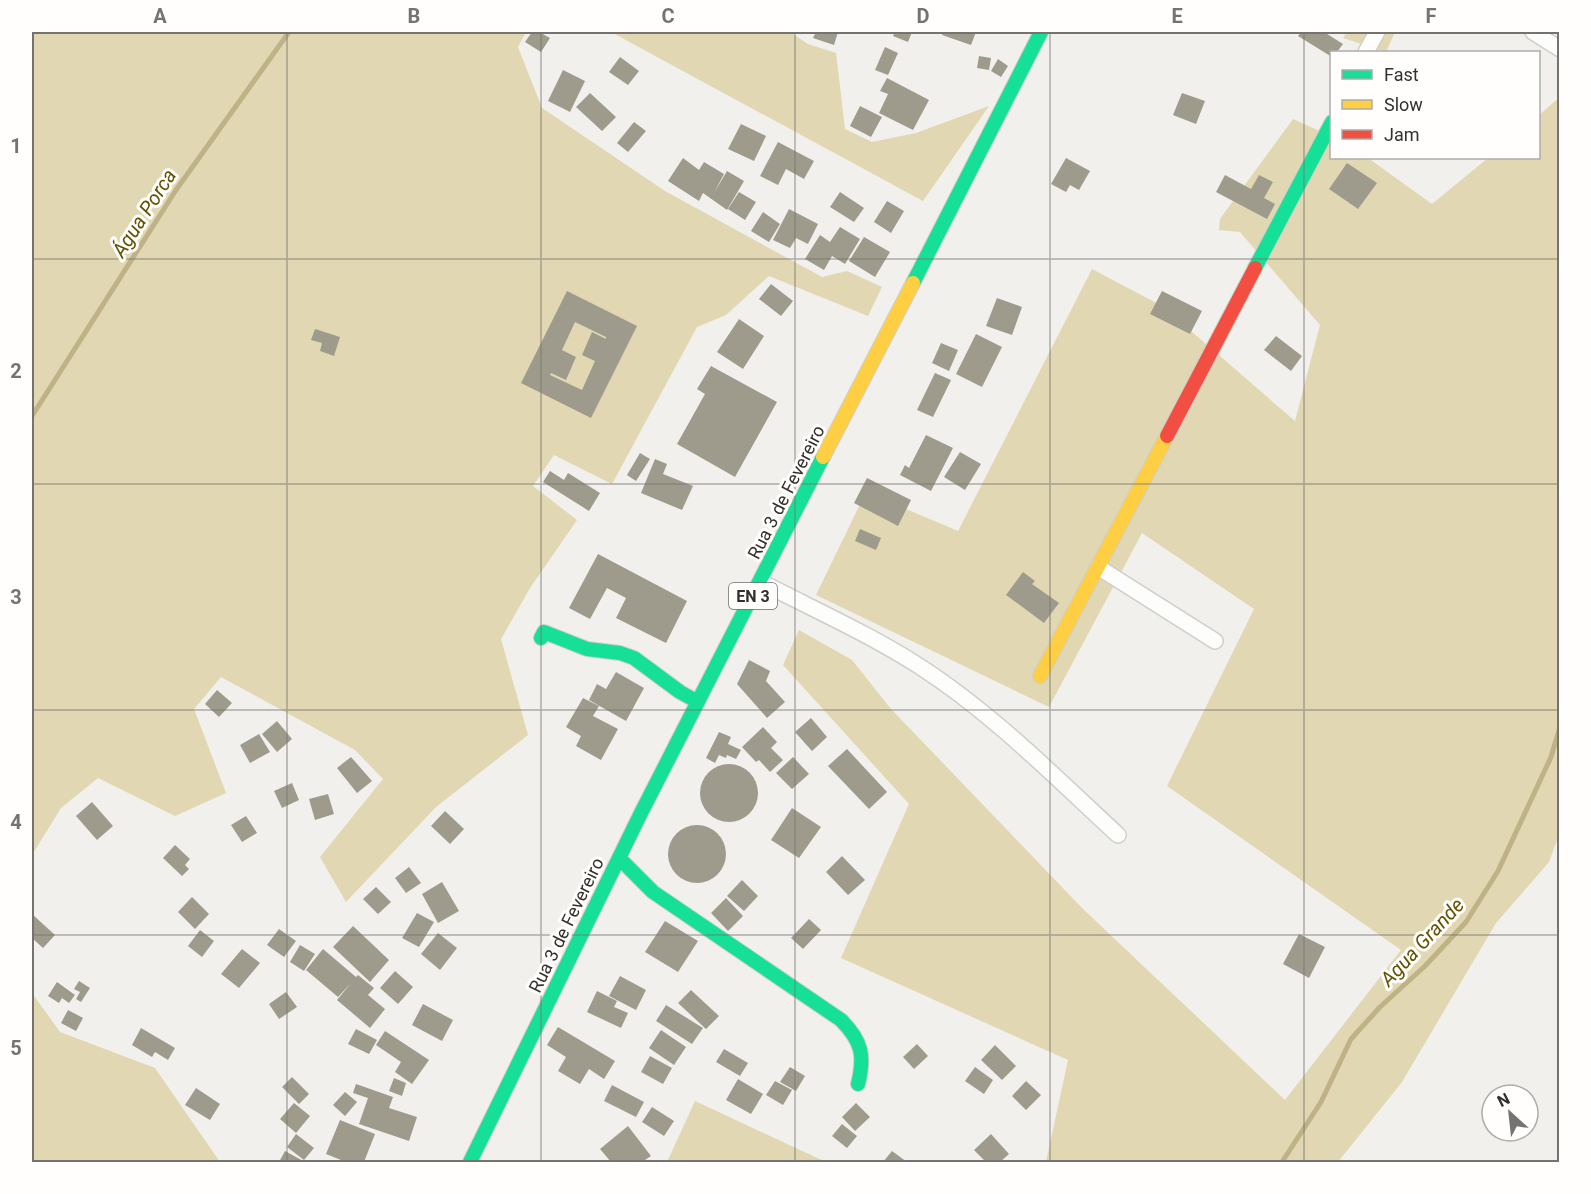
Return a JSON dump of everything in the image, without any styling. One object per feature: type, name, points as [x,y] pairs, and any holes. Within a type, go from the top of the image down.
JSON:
[{"type":"main road","name":"Rua 3 de Fevereiro","points":[[470,1162],[619,858],[1041,32]]},
{"type":"main road","points":[[1041,676],[1330,126]]},
{"type":"main road","points":[[541,638],[544,632],[587,649],[620,653],[634,658],[680,692],[698,702]]},
{"type":"main road","points":[[619,858],[653,892],[848,1025],[863,1053],[863,1068],[858,1084]]},
{"type":"street","points":[[1367,51],[1377,32]]},
{"type":"street","points":[[1533,32],[1560,50]]},
{"type":"street","points":[[1098,567],[1215,641]]},
{"type":"street","points":[[760,582],[886,647],[954,690],[1016,740],[1118,835]]},
{"type":"shaded area","points":[[32,32],[526,32],[518,47],[542,108],[665,191],[822,277],[847,271],[882,287],[868,316],[769,276],[726,315],[697,327],[612,484],[554,455],[533,486],[577,520],[530,588],[501,639],[528,735],[436,807],[346,902],[320,857],[383,779],[355,750],[221,677],[194,709],[226,793],[175,816],[98,778],[61,808],[32,855]]},
{"type":"shaded area","points":[[611,32],[790,32],[808,44],[836,53],[845,129],[872,142],[916,133],[989,106],[923,201]]},
{"type":"shaded area","points":[[1347,32],[1395,32],[1386,51],[1343,38]]},
{"type":"shaded area","points":[[1559,98],[1559,835],[1549,862],[1496,923],[1402,1082],[1338,1162],[1046,1162],[1068,1060],[841,958],[909,804],[783,665],[799,630],[852,660],[891,709],[1083,909],[1285,1100],[1401,950],[1167,786],[1254,609],[1142,533],[1049,707],[816,595],[866,492],[958,531],[1092,269],[1162,306],[1295,421],[1320,325],[1240,232],[1219,230],[1220,219],[1293,119],[1330,136],[1330,159],[1369,159],[1432,204],[1487,159],[1540,159],[1540,114]]},
{"type":"shaded area","points":[[32,993],[60,1032],[155,1068],[220,1162],[32,1162]]},
{"type":"shaded area","points":[[695,1101],[826,1162],[667,1162]]},
{"type":"building","points":[[532,32],[539,32],[550,38],[541,52],[525,42]]},
{"type":"building","points":[[816,32],[838,32],[834,45],[813,38]]},
{"type":"building","points":[[895,32],[912,32],[908,42],[893,36]]},
{"type":"building","points":[[943,32],[976,32],[971,45],[942,35]]},
{"type":"building","points":[[1301,32],[1324,32],[1343,44],[1338,51],[1330,51],[1330,56],[1298,36]]},
{"type":"building","points":[[885,47],[898,53],[888,75],[875,70]]},
{"type":"building","points":[[979,56],[991,58],[989,70],[977,68]]},
{"type":"building","points":[[620,57],[639,71],[628,85],[609,72]]},
{"type":"building","points":[[998,59],[1008,66],[1001,77],[991,71]]},
{"type":"building","points":[[563,70],[585,81],[570,112],[548,101]]},
{"type":"building","points":[[887,78],[929,100],[913,130],[879,113],[888,94],[880,91]]},
{"type":"building","points":[[590,93],[616,117],[602,131],[576,107]]},
{"type":"building","points":[[1182,93],[1205,101],[1196,124],[1173,115]]},
{"type":"building","points":[[860,106],[882,117],[871,137],[850,126]]},
{"type":"building","points":[[634,122],[646,131],[628,152],[617,143]]},
{"type":"building","points":[[741,124],[766,136],[754,161],[728,149]]},
{"type":"building","points":[[778,142],[814,161],[804,179],[786,169],[778,185],[760,176]]},
{"type":"building","points":[[683,158],[699,170],[704,162],[724,174],[714,193],[727,171],[744,181],[727,210],[703,193],[699,201],[668,181]]},
{"type":"building","points":[[1066,158],[1090,171],[1079,190],[1070,185],[1066,192],[1051,184]]},
{"type":"building","points":[[1347,163],[1377,183],[1358,209],[1329,189]]},
{"type":"building","points":[[1225,175],[1251,189],[1259,175],[1273,182],[1264,198],[1275,204],[1267,219],[1216,192]]},
{"type":"building","points":[[739,192],[756,202],[745,220],[728,209]]},
{"type":"building","points":[[840,192],[864,208],[854,222],[830,207]]},
{"type":"building","points":[[887,201],[904,211],[891,233],[874,222]]},
{"type":"building","points":[[789,209],[818,224],[808,244],[796,238],[790,248],[773,240]]},
{"type":"building","points":[[763,212],[780,224],[769,242],[751,231]]},
{"type":"building","points":[[840,227],[860,239],[845,264],[832,256],[824,270],[805,259],[820,235],[830,242]]},
{"type":"building","points":[[864,237],[890,252],[875,277],[849,261]]},
{"type":"building","points":[[771,284],[793,301],[781,316],[759,299]]},
{"type":"building","points":[[567,291],[637,326],[591,418],[521,383]],"holes":[[[575,322],[606,339],[592,332],[582,355],[595,361],[582,390],[550,375],[551,373],[566,380],[576,357],[562,350]]]},
{"type":"building","points":[[1162,291],[1202,311],[1190,334],[1150,314]]},
{"type":"building","points":[[997,298],[1022,307],[1012,335],[986,326]]},
{"type":"building","points":[[739,319],[764,336],[743,369],[717,352]]},
{"type":"building","points":[[315,329],[340,337],[334,356],[320,351],[322,343],[311,340]]},
{"type":"building","points":[[976,334],[1002,347],[982,387],[956,374]]},
{"type":"building","points":[[1276,336],[1302,356],[1291,371],[1264,350]]},
{"type":"building","points":[[941,343],[958,350],[949,371],[932,363]]},
{"type":"building","points":[[711,366],[777,402],[735,477],[677,444],[705,394],[697,389]]},
{"type":"building","points":[[935,373],[951,380],[933,417],[917,410]]},
{"type":"building","points":[[926,435],[953,448],[931,491],[900,475],[905,465],[909,468]]},
{"type":"building","points":[[960,452],[981,464],[965,490],[944,477]]},
{"type":"building","points":[[640,453],[650,459],[636,481],[627,475]]},
{"type":"building","points":[[655,459],[667,464],[663,474],[693,486],[682,510],[641,493]]},
{"type":"building","points":[[550,471],[564,480],[568,473],[600,493],[589,511],[543,482]]},
{"type":"building","points":[[867,478],[911,500],[898,526],[854,503]]},
{"type":"building","points":[[860,529],[881,538],[876,550],[855,541]]},
{"type":"building","points":[[598,554],[687,601],[666,643],[616,618],[626,598],[607,588],[590,619],[569,608]]},
{"type":"building","points":[[1023,572],[1035,581],[1032,584],[1059,603],[1044,623],[1006,595]]},
{"type":"building","points":[[749,660],[770,671],[766,681],[785,702],[767,718],[737,684]]},
{"type":"building","points":[[616,672],[644,688],[626,721],[589,700],[597,684],[606,689]]},
{"type":"building","points":[[217,690],[232,703],[219,717],[205,704]]},
{"type":"building","points":[[583,698],[599,706],[593,716],[618,729],[601,760],[576,746],[581,736],[566,727]]},
{"type":"building","points":[[811,718],[827,737],[812,751],[795,732]]},
{"type":"building","points":[[277,721],[292,739],[277,752],[262,734]]},
{"type":"building","points":[[763,727],[777,742],[771,748],[783,760],[770,772],[759,760],[756,762],[742,747]]},
{"type":"building","points":[[719,732],[731,737],[728,744],[741,750],[736,759],[727,755],[726,758],[719,755],[715,763],[706,758]]},
{"type":"building","points":[[259,734],[270,752],[250,763],[240,745]]},
{"type":"building","points":[[847,749],[887,792],[869,809],[828,766]]},
{"type":"building","points":[[351,757],[372,781],[357,793],[337,768]]},
{"type":"building","points":[[793,757],[809,774],[792,789],[776,773]]},
{"type":"building","points":[[723,764],[735,764],[750,772],[758,787],[758,799],[750,814],[735,822],[723,822],[708,814],[700,799],[700,787],[708,772]]},
{"type":"building","points":[[292,783],[299,800],[282,808],[274,791]]},
{"type":"building","points":[[328,794],[334,814],[315,820],[309,799]]},
{"type":"building","points":[[92,802],[113,826],[97,840],[76,816]]},
{"type":"building","points":[[792,808],[821,827],[799,858],[771,840]]},
{"type":"building","points":[[445,811],[464,829],[450,844],[431,826]]},
{"type":"building","points":[[246,816],[257,833],[242,842],[231,825]]},
{"type":"building","points":[[691,825],[703,825],[718,833],[726,848],[726,860],[718,875],[703,883],[691,883],[676,875],[668,860],[668,848],[676,833]]},
{"type":"building","points":[[175,845],[190,859],[185,865],[189,869],[182,876],[163,858]]},
{"type":"building","points":[[842,856],[865,880],[848,895],[826,872]]},
{"type":"building","points":[[409,867],[421,883],[406,893],[395,878]]},
{"type":"building","points":[[742,880],[758,896],[744,911],[727,896]]},
{"type":"building","points":[[442,882],[459,911],[438,923],[422,894]]},
{"type":"building","points":[[376,887],[391,902],[378,914],[363,899]]},
{"type":"building","points":[[192,897],[209,914],[195,929],[178,912]]},
{"type":"building","points":[[726,898],[743,916],[728,931],[711,913]]},
{"type":"building","points":[[417,913],[434,922],[419,947],[402,938]]},
{"type":"building","points":[[32,914],[55,935],[43,948],[32,938]]},
{"type":"building","points":[[809,919],[821,930],[803,949],[791,938]]},
{"type":"building","points":[[665,921],[698,941],[678,972],[645,952]]},
{"type":"building","points":[[353,926],[389,960],[370,982],[333,947]]},
{"type":"building","points":[[279,929],[296,941],[284,957],[267,945]]},
{"type":"building","points":[[200,930],[214,941],[202,957],[188,946]]},
{"type":"building","points":[[438,933],[457,948],[440,970],[421,954]]},
{"type":"building","points":[[1299,934],[1325,947],[1309,978],[1283,964]]},
{"type":"building","points":[[300,945],[315,954],[304,971],[290,962]]},
{"type":"building","points":[[242,949],[260,963],[239,988],[221,974]]},
{"type":"building","points":[[323,949],[356,977],[358,975],[374,988],[368,995],[385,1009],[370,1028],[337,1000],[351,983],[338,997],[306,970]]},
{"type":"building","points":[[395,971],[413,987],[398,1004],[380,988]]},
{"type":"building","points":[[620,976],[646,990],[636,1010],[609,996]]},
{"type":"building","points":[[79,981],[90,988],[81,1002],[76,999],[80,992],[74,989]]},
{"type":"building","points":[[57,982],[75,995],[69,1003],[62,998],[59,1003],[48,996]]},
{"type":"building","points":[[691,990],[719,1016],[706,1029],[678,1003]]},
{"type":"building","points":[[597,991],[617,1001],[614,1007],[628,1013],[621,1028],[587,1012]]},
{"type":"building","points":[[286,992],[297,1007],[279,1019],[269,1004]]},
{"type":"building","points":[[423,1004],[453,1020],[442,1041],[412,1025]]},
{"type":"building","points":[[666,1005],[703,1028],[692,1044],[656,1021]]},
{"type":"building","points":[[68,1010],[83,1018],[76,1031],[61,1023]]},
{"type":"building","points":[[558,1027],[615,1061],[604,1079],[589,1069],[580,1084],[558,1071],[566,1057],[547,1045]]},
{"type":"building","points":[[141,1028],[175,1048],[168,1060],[155,1052],[152,1057],[132,1045]]},
{"type":"building","points":[[356,1029],[377,1040],[369,1054],[348,1044]]},
{"type":"building","points":[[661,1030],[686,1047],[674,1065],[649,1048]]},
{"type":"building","points":[[385,1031],[429,1060],[412,1084],[395,1072],[401,1062],[376,1045]]},
{"type":"building","points":[[917,1044],[928,1056],[914,1069],[903,1057]]},
{"type":"building","points":[[995,1045],[1016,1066],[1002,1080],[981,1060]]},
{"type":"building","points":[[724,1049],[748,1063],[740,1076],[716,1062]]},
{"type":"building","points":[[650,1056],[672,1068],[663,1084],[641,1072]]},
{"type":"building","points":[[790,1067],[805,1076],[796,1091],[780,1082]]},
{"type":"building","points":[[975,1067],[993,1080],[984,1094],[965,1081]]},
{"type":"building","points":[[292,1077],[309,1094],[299,1104],[282,1087]]},
{"type":"building","points":[[394,1078],[406,1083],[402,1096],[389,1091]]},
{"type":"building","points":[[738,1079],[763,1094],[751,1114],[726,1100]]},
{"type":"building","points":[[775,1081],[792,1090],[783,1105],[766,1095]]},
{"type":"building","points":[[1026,1081],[1041,1095],[1026,1110],[1012,1096]]},
{"type":"building","points":[[356,1084],[393,1097],[389,1108],[417,1117],[409,1141],[359,1124],[368,1098],[353,1093]]},
{"type":"building","points":[[612,1085],[644,1102],[636,1117],[604,1101]]},
{"type":"building","points":[[196,1088],[220,1104],[210,1120],[185,1105]]},
{"type":"building","points":[[345,1092],[357,1102],[345,1116],[333,1105]]},
{"type":"building","points":[[294,1103],[310,1116],[296,1133],[280,1119]]},
{"type":"building","points":[[856,1103],[870,1117],[855,1131],[842,1117]]},
{"type":"building","points":[[652,1107],[674,1121],[664,1136],[642,1122]]},
{"type":"building","points":[[340,1120],[375,1134],[364,1162],[346,1162],[326,1154]]},
{"type":"building","points":[[842,1124],[857,1136],[847,1148],[832,1136]]},
{"type":"building","points":[[628,1126],[651,1156],[642,1162],[611,1162],[600,1149]]},
{"type":"building","points":[[296,1134],[314,1148],[304,1160],[287,1147]]},
{"type":"building","points":[[991,1134],[1009,1154],[1000,1162],[986,1162],[974,1150]]},
{"type":"building","points":[[285,1151],[305,1162],[279,1162]]},
{"type":"building","points":[[892,1151],[907,1162],[883,1162]]},
{"type":"waterway","name":"Água Porca","points":[[32,416],[176,190],[289,32]]},
{"type":"waterway","name":"Agua Grande","points":[[1282,1162],[1321,1102],[1351,1039],[1466,922],[1498,871],[1551,757],[1560,727]]},
{"type":"traffic: fast","points":[[913,283],[1041,32]]},
{"type":"traffic: fast","points":[[1255,268],[1330,126]]},
{"type":"traffic: fast","points":[[470,1162],[641,813],[823,457]]},
{"type":"traffic: fast","points":[[541,638],[544,632],[587,649],[620,653],[634,658],[680,692],[698,702]]},
{"type":"traffic: fast","points":[[619,858],[653,892],[841,1020],[854,1035],[860,1049],[861,1065],[858,1084]]},
{"type":"traffic: slow","points":[[823,457],[913,283]]},
{"type":"traffic: slow","points":[[1040,676],[1167,436]]},
{"type":"traffic: jam","points":[[1167,436],[1255,268]]}]
